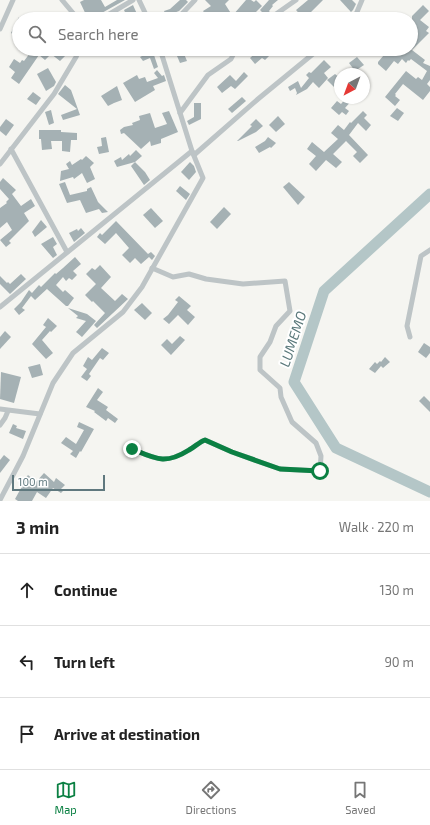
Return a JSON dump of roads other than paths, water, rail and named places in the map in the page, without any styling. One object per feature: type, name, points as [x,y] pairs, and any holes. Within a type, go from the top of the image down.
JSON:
[{"type":"street","points":[[0,29],[13,0]]},
{"type":"street","points":[[62,0],[72,12]]},
{"type":"street","points":[[113,12],[133,0]]},
{"type":"street","points":[[140,0],[145,12]]},
{"type":"street","points":[[184,12],[195,0]]},
{"type":"street","points":[[279,12],[296,0]]},
{"type":"street","points":[[357,12],[362,0]]},
{"type":"street","points":[[0,164],[54,94],[76,56]]},
{"type":"street","points":[[0,500],[23,456],[53,383],[73,353],[123,312],[142,287],[203,178],[193,153],[162,56]]},
{"type":"street","points":[[180,113],[208,75],[231,59],[232,56]]},
{"type":"street","points":[[0,307],[193,153],[311,56]]},
{"type":"street","points":[[11,149],[68,252]]},
{"type":"street","points":[[410,337],[408,326],[421,256],[430,250]]},
{"type":"street","points":[[132,449],[152,458],[170,459],[183,454],[205,440],[232,452],[280,469],[320,471],[321,456],[316,443],[292,422],[281,397],[280,388],[260,370],[260,358],[270,342],[276,326],[290,311],[285,280],[243,284],[206,279],[189,274],[173,277],[152,268]]},
{"type":"street","points":[[0,409],[40,414]]},
{"type":"street","points":[[0,424],[6,418],[8,411]]},
{"type":"waterway","name":"LUMEMO","points":[[430,194],[324,291],[294,382],[336,448],[430,492]]}]
